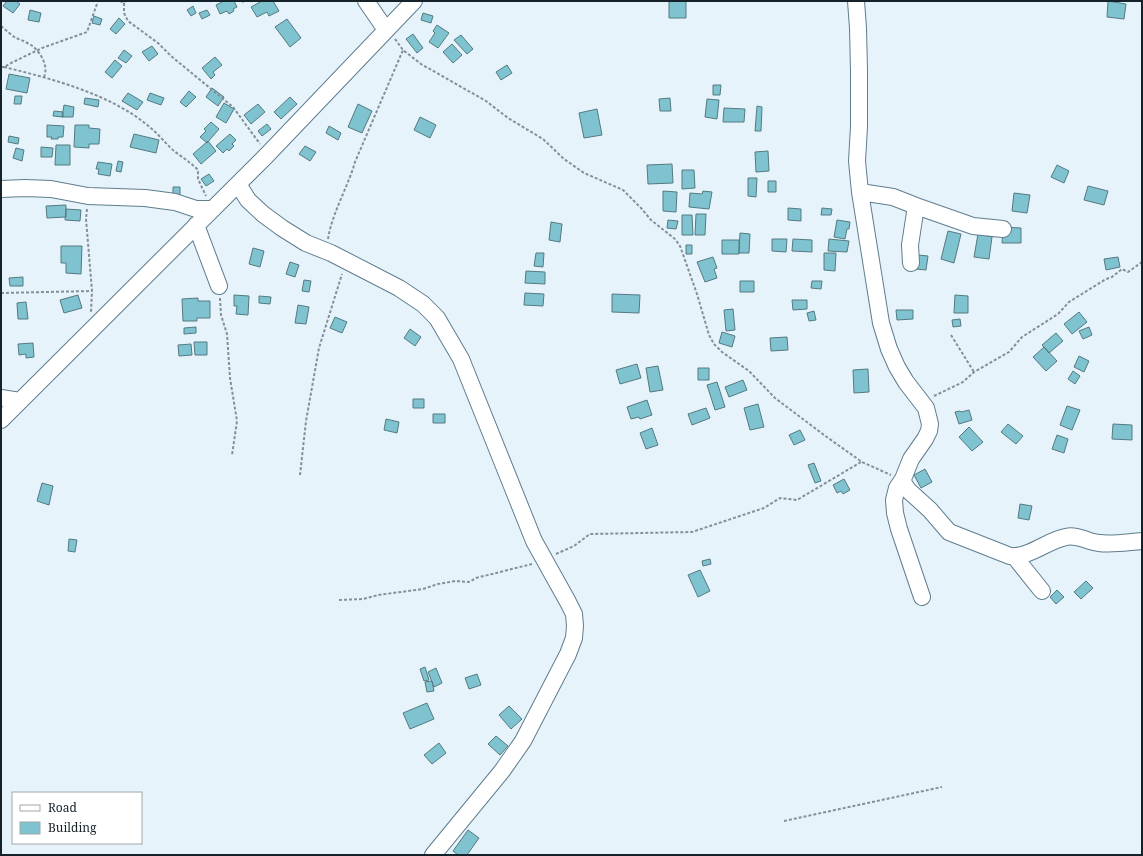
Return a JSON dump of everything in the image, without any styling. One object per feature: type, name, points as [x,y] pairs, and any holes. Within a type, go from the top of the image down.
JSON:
[{"type":"street","points":[[366,1],[386,30]]},
{"type":"street","points":[[1,420],[267,155],[414,1]]},
{"type":"street","points":[[856,1],[859,71],[859,127],[857,161],[860,192],[881,323],[889,349],[897,367],[906,382],[926,408],[930,424],[929,431],[911,459],[897,488],[894,500],[895,513],[899,529],[922,597]]},
{"type":"street","points":[[238,184],[248,200],[263,214],[306,243],[338,257],[398,288],[423,304],[437,318],[461,359],[534,541],[574,614],[574,638],[568,654],[522,741],[502,771],[433,855]]},
{"type":"street","points":[[1,189],[51,189],[88,196],[145,198],[174,202],[196,209],[213,209]]},
{"type":"street","points":[[860,192],[893,197],[973,226],[1003,229]]},
{"type":"street","points":[[911,262],[910,245],[916,206]]},
{"type":"street","points":[[196,225],[219,286]]},
{"type":"street","points":[[1,398],[20,401]]},
{"type":"street","points":[[902,480],[908,490],[930,510],[950,532],[1010,556],[1034,550],[1067,536],[1107,544],[1142,541]]},
{"type":"street","points":[[1014,556],[1042,590]]},
{"type":"path","points":[[4,67],[38,50],[87,32],[98,1]]},
{"type":"path","points":[[120,1],[125,2],[124,13],[128,21],[158,43],[170,56],[233,107],[267,155]]},
{"type":"path","points":[[1,26],[15,37],[30,44],[38,50],[45,65],[46,73],[44,77]]},
{"type":"path","points":[[386,30],[398,41],[403,50],[421,64],[486,102],[508,118],[543,139],[564,159],[584,173],[623,190],[651,220],[675,239],[680,246],[697,294],[709,335],[714,344],[722,352],[756,376],[775,398],[824,435],[862,462],[902,480]]},
{"type":"path","points":[[300,475],[306,421],[319,348],[342,271],[338,257],[328,241],[334,218],[352,176],[355,162],[403,50]]},
{"type":"path","points":[[1,67],[44,77],[96,95],[116,105],[152,129],[176,152],[198,170],[198,179],[213,209]]},
{"type":"path","points":[[88,196],[86,219],[92,291],[91,331]]},
{"type":"path","points":[[919,399],[932,398],[963,382],[974,372],[1009,352],[1022,336],[1058,314],[1069,302],[1106,278],[1112,277],[1122,269],[1128,272],[1142,262]]},
{"type":"path","points":[[219,286],[221,315],[227,334],[230,378],[237,421],[232,455]]},
{"type":"path","points":[[1,293],[92,291]]},
{"type":"path","points":[[951,335],[974,372]]},
{"type":"path","points":[[339,600],[363,600],[378,595],[423,589],[438,584],[455,581],[469,582],[476,578],[544,560],[574,546],[590,534],[692,532],[764,508],[780,498],[797,500],[862,462]]},
{"type":"path","points":[[784,821],[942,787]]},
{"type":"building","points":[[7,1],[16,1],[20,4],[13,13],[3,6]]},
{"type":"building","points":[[224,1],[234,1],[237,7],[229,14],[227,11],[220,14],[216,5]]},
{"type":"building","points":[[262,1],[273,1],[279,11],[269,16],[267,12],[257,17],[251,7]]},
{"type":"building","points":[[669,1],[686,1],[686,18],[669,18]]},
{"type":"building","points":[[1108,1],[1126,4],[1124,19],[1107,17]]},
{"type":"building","points":[[193,6],[196,13],[191,16],[187,10]]},
{"type":"building","points":[[30,10],[41,13],[39,22],[28,20]]},
{"type":"building","points":[[207,10],[210,15],[202,19],[199,13]]},
{"type":"building","points":[[423,13],[433,16],[431,23],[421,20]]},
{"type":"building","points":[[94,16],[102,19],[100,25],[92,23]]},
{"type":"building","points":[[119,18],[125,24],[116,34],[110,29]]},
{"type":"building","points":[[287,19],[301,38],[290,47],[275,27]]},
{"type":"building","points":[[437,25],[449,33],[438,48],[429,42],[435,33],[433,31]]},
{"type":"building","points":[[413,34],[423,48],[417,53],[406,39]]},
{"type":"building","points":[[461,35],[473,49],[467,54],[454,40]]},
{"type":"building","points":[[452,44],[462,55],[453,63],[443,52]]},
{"type":"building","points":[[152,46],[158,54],[149,61],[142,52]]},
{"type":"building","points":[[124,50],[132,56],[126,63],[118,58]]},
{"type":"building","points":[[215,57],[222,65],[213,72],[215,75],[211,79],[202,68]]},
{"type":"building","points":[[115,60],[122,66],[112,78],[105,72]]},
{"type":"building","points":[[507,65],[512,73],[501,80],[496,72]]},
{"type":"building","points":[[9,74],[30,78],[27,93],[6,89]]},
{"type":"building","points":[[713,85],[721,85],[720,95],[713,95]]},
{"type":"building","points":[[212,88],[224,97],[218,106],[206,97]]},
{"type":"building","points":[[189,91],[196,97],[186,107],[180,102]]},
{"type":"building","points":[[128,93],[143,102],[137,110],[122,101]]},
{"type":"building","points":[[150,93],[164,98],[161,105],[147,100]]},
{"type":"building","points":[[15,96],[22,96],[21,104],[14,104]]},
{"type":"building","points":[[290,97],[297,104],[281,119],[274,112]]},
{"type":"building","points":[[85,98],[99,100],[98,107],[84,104]]},
{"type":"building","points":[[670,98],[671,111],[660,111],[659,99]]},
{"type":"building","points":[[707,99],[719,100],[717,119],[705,117]]},
{"type":"building","points":[[224,103],[234,109],[226,123],[216,117]]},
{"type":"building","points":[[258,104],[265,112],[251,124],[244,115]]},
{"type":"building","points":[[358,104],[372,111],[362,133],[348,127]]},
{"type":"building","points":[[64,105],[74,107],[73,117],[62,117]]},
{"type":"building","points":[[757,106],[762,107],[761,131],[755,131]]},
{"type":"building","points":[[724,108],[745,109],[744,122],[723,122]]},
{"type":"building","points":[[597,109],[602,135],[584,138],[579,113]]},
{"type":"building","points":[[54,111],[63,112],[63,117],[53,116]]},
{"type":"building","points":[[420,117],[436,125],[430,138],[414,130]]},
{"type":"building","points":[[211,122],[219,129],[207,143],[200,137],[206,131],[204,129]]},
{"type":"building","points":[[267,124],[271,129],[262,136],[258,131]]},
{"type":"building","points":[[47,125],[64,126],[63,137],[51,139],[52,137],[47,137]]},
{"type":"building","points":[[75,125],[89,125],[89,128],[100,129],[99,144],[89,144],[89,148],[74,147]]},
{"type":"building","points":[[329,126],[341,133],[338,140],[326,133]]},
{"type":"building","points":[[134,134],[159,140],[156,153],[130,147]]},
{"type":"building","points":[[230,134],[236,140],[232,144],[234,146],[229,151],[227,149],[223,153],[216,146]]},
{"type":"building","points":[[9,136],[19,138],[18,144],[8,142]]},
{"type":"building","points":[[208,141],[216,151],[201,164],[193,154]]},
{"type":"building","points":[[56,145],[70,145],[70,165],[55,165]]},
{"type":"building","points":[[305,146],[316,152],[310,161],[299,154]]},
{"type":"building","points":[[41,147],[53,148],[52,157],[41,157]]},
{"type":"building","points":[[16,148],[24,150],[22,161],[13,158]]},
{"type":"building","points":[[768,151],[769,171],[756,172],[755,152]]},
{"type":"building","points":[[118,161],[123,162],[121,172],[116,171]]},
{"type":"building","points":[[98,162],[112,164],[110,176],[98,174],[99,169],[96,169]]},
{"type":"building","points":[[672,164],[673,183],[648,184],[647,165]]},
{"type":"building","points":[[1057,165],[1069,171],[1064,183],[1051,177]]},
{"type":"building","points":[[682,170],[694,170],[695,188],[682,189]]},
{"type":"building","points":[[209,174],[214,181],[206,186],[201,179]]},
{"type":"building","points":[[748,178],[757,178],[756,197],[748,196]]},
{"type":"building","points":[[768,181],[776,181],[776,192],[768,192]]},
{"type":"building","points":[[1088,186],[1108,191],[1104,205],[1084,200]]},
{"type":"building","points":[[173,187],[180,187],[180,198],[173,198]]},
{"type":"building","points":[[663,191],[677,192],[676,212],[663,211]]},
{"type":"building","points":[[703,191],[712,192],[709,209],[689,207],[690,193],[702,194]]},
{"type":"building","points":[[1014,193],[1030,195],[1027,213],[1012,211]]},
{"type":"building","points":[[66,205],[66,217],[47,218],[46,206]]},
{"type":"building","points":[[788,208],[801,209],[801,221],[788,220]]},
{"type":"building","points":[[822,208],[832,209],[831,215],[821,215]]},
{"type":"building","points":[[66,209],[81,210],[80,221],[65,220]]},
{"type":"building","points":[[696,214],[706,214],[705,235],[695,235]]},
{"type":"building","points":[[682,215],[692,215],[693,235],[682,235]]},
{"type":"building","points":[[668,220],[678,221],[676,229],[667,228]]},
{"type":"building","points":[[837,220],[850,222],[845,239],[834,237]]},
{"type":"building","points":[[551,222],[562,224],[560,242],[549,240]]},
{"type":"building","points":[[1003,227],[1021,228],[1021,243],[1002,243]]},
{"type":"building","points":[[948,231],[961,234],[954,263],[941,259]]},
{"type":"building","points":[[740,233],[750,234],[749,253],[739,253]]},
{"type":"building","points":[[978,234],[992,237],[989,259],[974,257]]},
{"type":"building","points":[[772,239],[787,239],[786,252],[772,251]]},
{"type":"building","points":[[793,239],[812,240],[812,252],[792,251]]},
{"type":"building","points":[[829,239],[849,241],[847,252],[828,251]]},
{"type":"building","points":[[722,240],[739,240],[739,254],[722,254]]},
{"type":"building","points":[[686,245],[692,245],[692,254],[686,254]]},
{"type":"building","points":[[61,246],[82,246],[81,274],[66,273],[66,263],[61,263]]},
{"type":"building","points":[[253,248],[264,251],[260,267],[249,264]]},
{"type":"building","points":[[536,253],[544,253],[543,267],[534,266]]},
{"type":"building","points":[[824,253],[836,253],[835,271],[824,270]]},
{"type":"building","points":[[918,255],[928,256],[926,270],[916,269]]},
{"type":"building","points":[[713,257],[717,268],[714,269],[717,278],[705,282],[697,262]]},
{"type":"building","points":[[1118,257],[1120,267],[1106,270],[1104,259]]},
{"type":"building","points":[[290,262],[299,265],[295,277],[286,274]]},
{"type":"building","points":[[526,271],[545,272],[545,284],[525,283]]},
{"type":"building","points":[[23,277],[23,286],[10,286],[9,278]]},
{"type":"building","points":[[304,280],[311,281],[309,292],[302,291]]},
{"type":"building","points":[[740,281],[754,281],[754,292],[740,292]]},
{"type":"building","points":[[812,281],[822,281],[821,289],[811,288]]},
{"type":"building","points":[[525,293],[544,294],[543,306],[524,305]]},
{"type":"building","points":[[612,294],[640,295],[639,313],[612,312]]},
{"type":"building","points":[[78,295],[82,308],[64,313],[60,300]]},
{"type":"building","points":[[234,295],[249,296],[248,315],[236,314],[237,306],[234,306]]},
{"type":"building","points":[[955,295],[968,296],[968,313],[954,313]]},
{"type":"building","points":[[259,296],[271,297],[270,304],[259,303]]},
{"type":"building","points":[[198,298],[198,301],[210,301],[210,318],[197,318],[197,321],[183,321],[182,299]]},
{"type":"building","points":[[792,300],[807,300],[807,309],[793,310]]},
{"type":"building","points":[[26,302],[28,319],[18,319],[17,303]]},
{"type":"building","points":[[298,305],[309,307],[306,324],[295,323]]},
{"type":"building","points":[[733,309],[735,330],[726,331],[724,310]]},
{"type":"building","points":[[896,310],[913,310],[913,319],[897,320]]},
{"type":"building","points":[[814,311],[816,320],[809,321],[807,313]]},
{"type":"building","points":[[1079,312],[1087,322],[1072,334],[1064,324]]},
{"type":"building","points":[[335,317],[347,322],[342,333],[330,328]]},
{"type":"building","points":[[960,319],[961,326],[953,327],[952,320]]},
{"type":"building","points":[[196,327],[196,333],[184,334],[184,328]]},
{"type":"building","points":[[1089,327],[1092,335],[1083,339],[1079,331]]},
{"type":"building","points":[[410,329],[421,337],[415,346],[404,338]]},
{"type":"building","points":[[722,332],[735,336],[732,347],[719,343]]},
{"type":"building","points":[[1056,333],[1063,341],[1049,353],[1042,345]]},
{"type":"building","points":[[787,337],[788,350],[771,351],[770,338]]},
{"type":"building","points":[[194,342],[207,342],[207,355],[195,355]]},
{"type":"building","points":[[33,343],[34,357],[26,358],[26,354],[19,355],[18,344]]},
{"type":"building","points":[[191,344],[192,355],[179,356],[178,345]]},
{"type":"building","points":[[1044,347],[1057,361],[1046,371],[1033,357]]},
{"type":"building","points":[[1079,356],[1089,361],[1084,372],[1074,367]]},
{"type":"building","points":[[637,364],[641,378],[620,384],[616,370]]},
{"type":"building","points":[[658,366],[663,390],[650,392],[646,368]]},
{"type":"building","points":[[698,368],[709,368],[709,380],[698,380]]},
{"type":"building","points":[[868,369],[869,392],[854,393],[853,370]]},
{"type":"building","points":[[1073,371],[1080,376],[1075,384],[1068,379]]},
{"type":"building","points":[[743,380],[747,390],[729,397],[725,387]]},
{"type":"building","points":[[717,382],[725,407],[715,410],[707,385]]},
{"type":"building","points":[[413,399],[424,399],[424,408],[413,408]]},
{"type":"building","points":[[647,400],[652,415],[640,419],[639,417],[631,419],[627,407]]},
{"type":"building","points":[[758,404],[764,427],[750,430],[744,408]]},
{"type":"building","points":[[1067,406],[1080,410],[1072,430],[1060,425]]},
{"type":"building","points":[[706,408],[710,418],[692,425],[688,414]]},
{"type":"building","points":[[969,410],[972,420],[959,424],[955,412]]},
{"type":"building","points":[[433,414],[445,414],[445,423],[433,423]]},
{"type":"building","points":[[386,419],[399,422],[397,433],[384,430]]},
{"type":"building","points":[[1008,424],[1023,436],[1016,444],[1001,432]]},
{"type":"building","points":[[1113,424],[1132,425],[1132,440],[1112,439]]},
{"type":"building","points":[[969,427],[983,442],[972,451],[959,437]]},
{"type":"building","points":[[652,428],[658,445],[646,449],[640,433]]},
{"type":"building","points":[[800,430],[805,440],[794,445],[789,435]]},
{"type":"building","points":[[1057,435],[1068,439],[1064,453],[1052,449]]},
{"type":"building","points":[[814,463],[821,481],[815,483],[808,465]]},
{"type":"building","points":[[925,469],[932,482],[921,488],[914,475]]},
{"type":"building","points":[[844,479],[850,490],[843,494],[841,491],[837,493],[833,485]]},
{"type":"building","points":[[42,483],[53,486],[49,505],[37,501]]},
{"type":"building","points":[[1020,504],[1032,506],[1029,520],[1018,518]]},
{"type":"building","points":[[69,539],[77,540],[75,552],[68,551]]},
{"type":"building","points":[[710,559],[711,564],[703,566],[702,561]]},
{"type":"building","points":[[700,570],[710,591],[698,597],[688,575]]},
{"type":"building","points":[[1086,581],[1093,588],[1081,599],[1074,592]]},
{"type":"building","points":[[1057,590],[1064,597],[1056,604],[1050,597]]},
{"type":"building","points":[[425,667],[429,680],[424,681],[420,669]]},
{"type":"building","points":[[436,668],[442,683],[434,687],[428,672]]},
{"type":"building","points":[[477,674],[481,685],[469,689],[465,678]]},
{"type":"building","points":[[432,681],[434,691],[427,692],[425,682]]},
{"type":"building","points":[[427,703],[434,719],[410,729],[403,713]]},
{"type":"building","points":[[509,706],[522,719],[511,729],[499,715]]},
{"type":"building","points":[[496,736],[508,746],[500,755],[488,744]]},
{"type":"building","points":[[439,743],[446,753],[432,764],[424,755]]},
{"type":"building","points":[[468,830],[479,838],[467,855],[458,855],[453,851]]}]
